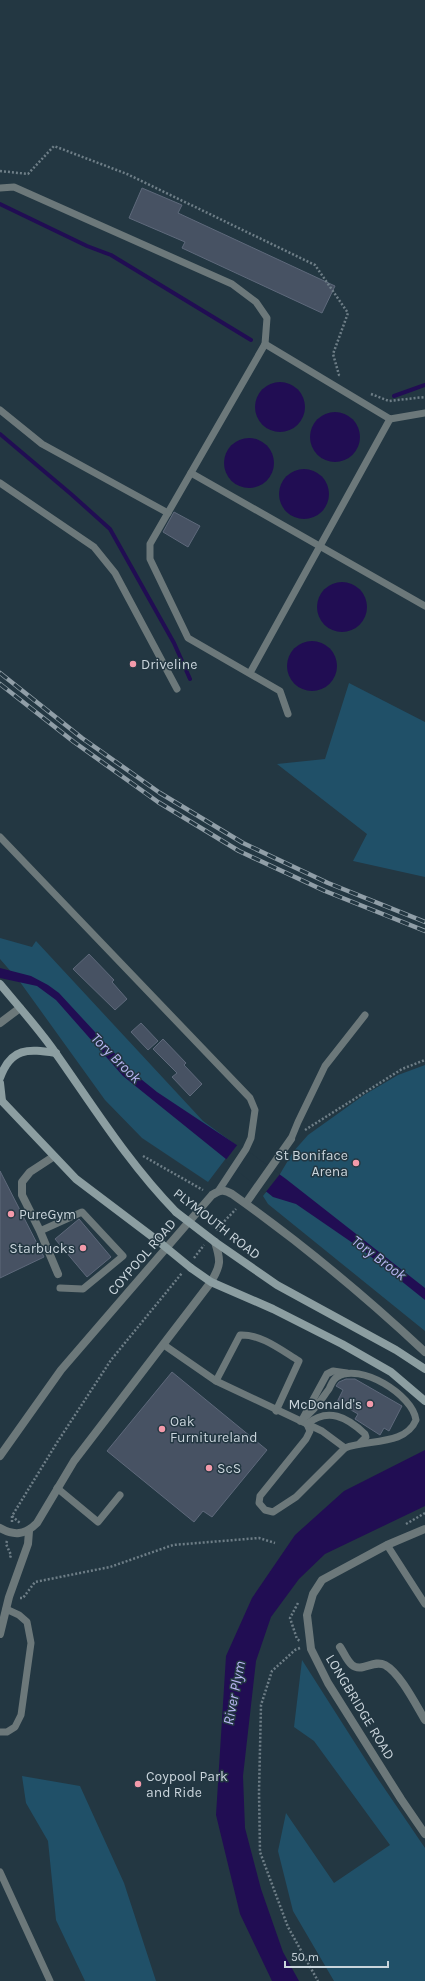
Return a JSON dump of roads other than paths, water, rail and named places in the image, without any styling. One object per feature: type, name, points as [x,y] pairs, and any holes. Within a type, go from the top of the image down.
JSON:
[{"type":"main road","name":"PLYMOUTH ROAD","points":[[0,984],[56,1053],[110,1131],[155,1190],[176,1212],[211,1240],[277,1285],[396,1350],[425,1370]]},
{"type":"main road","points":[[0,1078],[4,1067],[14,1054],[31,1050],[56,1053]]},
{"type":"main road","points":[[0,1083],[1,1100],[53,1157],[81,1183],[158,1241],[187,1270],[211,1282],[246,1296],[342,1344],[391,1372],[425,1401]]},
{"type":"street","points":[[0,1023],[20,1008]]},
{"type":"street","points":[[246,1203],[295,1137]]},
{"type":"street","points":[[53,1157],[30,1172],[22,1182],[22,1195],[40,1231],[58,1274]]},
{"type":"street","points":[[216,1193],[226,1190],[246,1203],[300,1244],[425,1352]]},
{"type":"street","name":"COYPOOL ROAD","points":[[0,1456],[61,1370],[216,1193]]},
{"type":"street","points":[[0,1528],[18,1534],[29,1531],[37,1524],[57,1488],[96,1430],[164,1345],[211,1282],[219,1267],[220,1258],[211,1240]]},
{"type":"street","name":"LONGBRIDGE ROAD","points":[[425,1529],[387,1545],[322,1580],[313,1594],[307,1615],[311,1649],[328,1683],[401,1799],[425,1834]]},
{"type":"street","points":[[0,1634],[9,1597],[28,1544],[29,1531]]},
{"type":"street","points":[[340,1647],[351,1665],[355,1667],[360,1668],[376,1663],[388,1668],[402,1685],[425,1720]]},
{"type":"lane","points":[[0,188],[14,187],[232,284],[256,302],[267,318],[265,344],[150,544],[150,559],[188,638],[280,691],[288,714]]},
{"type":"lane","points":[[265,344],[390,419],[425,413]]},
{"type":"lane","points":[[0,410],[42,444],[168,513]]},
{"type":"lane","points":[[250,673],[390,419]]},
{"type":"lane","points":[[191,473],[425,606]]},
{"type":"lane","points":[[0,483],[94,547],[114,573],[177,689]]},
{"type":"lane","points":[[0,837],[250,1098],[255,1110],[251,1138],[246,1149],[216,1193]]},
{"type":"lane","points":[[295,1137],[298,1122],[326,1066],[365,1015]]},
{"type":"lane","points":[[40,1231],[82,1212],[123,1256],[83,1289],[60,1288]]},
{"type":"lane","points":[[216,1381],[240,1335],[250,1335],[272,1344],[299,1361],[276,1410]]},
{"type":"lane","points":[[164,1345],[216,1381],[322,1431],[345,1448]]},
{"type":"lane","points":[[350,1373],[363,1375],[395,1390],[406,1400],[416,1414],[414,1426],[402,1436],[345,1448],[290,1502],[273,1512],[265,1510],[259,1503],[260,1496],[306,1439],[310,1431],[304,1423],[334,1379],[342,1374],[350,1373]]},
{"type":"lane","points":[[304,1423],[323,1415],[339,1417],[365,1434],[366,1437],[359,1444]]},
{"type":"lane","points":[[57,1488],[98,1522],[120,1495]]},
{"type":"lane","points":[[387,1545],[425,1604]]},
{"type":"lane","points":[[0,1732],[7,1732],[15,1727],[21,1715],[31,1643],[27,1622],[19,1615],[6,1609]]},
{"type":"lane","points":[[0,1872],[50,1981]]},
{"type":"water","points":[[275,382],[285,382],[298,389],[305,402],[305,412],[298,425],[285,432],[275,432],[266,428],[259,421],[255,412],[255,402],[259,393],[266,386]]},
{"type":"water","points":[[330,412],[340,412],[353,419],[360,432],[360,442],[353,455],[340,462],[330,462],[321,458],[314,451],[310,442],[310,432],[314,423],[321,416]]},
{"type":"water","points":[[244,438],[254,438],[267,445],[274,458],[274,468],[267,481],[254,488],[244,488],[235,484],[228,477],[224,468],[224,458],[228,449],[235,442]]},
{"type":"water","points":[[299,469],[309,469],[322,476],[329,489],[329,499],[322,512],[309,519],[299,519],[290,515],[283,508],[279,499],[279,489],[283,480],[290,473]]},
{"type":"water","points":[[337,582],[347,582],[360,589],[367,602],[367,612],[360,625],[347,632],[337,632],[328,628],[321,621],[317,612],[317,602],[321,593],[328,586]]},
{"type":"water","points":[[307,641],[317,641],[330,648],[337,661],[337,671],[330,684],[317,691],[307,691],[298,687],[291,680],[287,671],[287,661],[291,652],[298,645]]},
{"type":"water","name":"Tory Brook","points":[[0,968],[31,976],[59,993],[131,1071],[157,1092],[286,1179],[425,1288],[425,1300],[360,1248],[296,1204],[273,1197],[123,1076],[56,1000],[37,986],[0,978]]},
{"type":"water","name":"River Plym","points":[[425,1450],[425,1506],[325,1554],[299,1579],[271,1617],[256,1661],[243,1776],[245,1828],[261,1889],[283,1952],[299,1981],[272,1981],[240,1914],[216,1815],[226,1656],[252,1598],[295,1535],[344,1491]]},
{"type":"waterway","points":[[0,204],[87,246],[111,255],[251,340]]},
{"type":"waterway","points":[[394,396],[425,385]]},
{"type":"waterway","points":[[0,434],[110,529],[174,643],[190,679]]},
{"type":"railway","points":[[0,673],[82,738],[160,793],[243,843],[328,883],[425,922]]},
{"type":"railway","points":[[0,684],[74,742],[158,802],[239,851],[325,891],[425,931]]},
{"type":"place","name":"Driveline","points":[[133,664]]},
{"type":"place","name":"St Boniface Arena","points":[[356,1163]]},
{"type":"place","name":"PureGym","points":[[11,1214]]},
{"type":"place","name":"Starbucks","points":[[83,1248]]},
{"type":"place","name":"McDonald's","points":[[370,1404]]},
{"type":"place","name":"Oak Furnitureland","points":[[162,1429]]},
{"type":"place","name":"ScS","points":[[209,1468]]},
{"type":"place","name":"Coypool Park and Ride","points":[[138,1784]]}]
